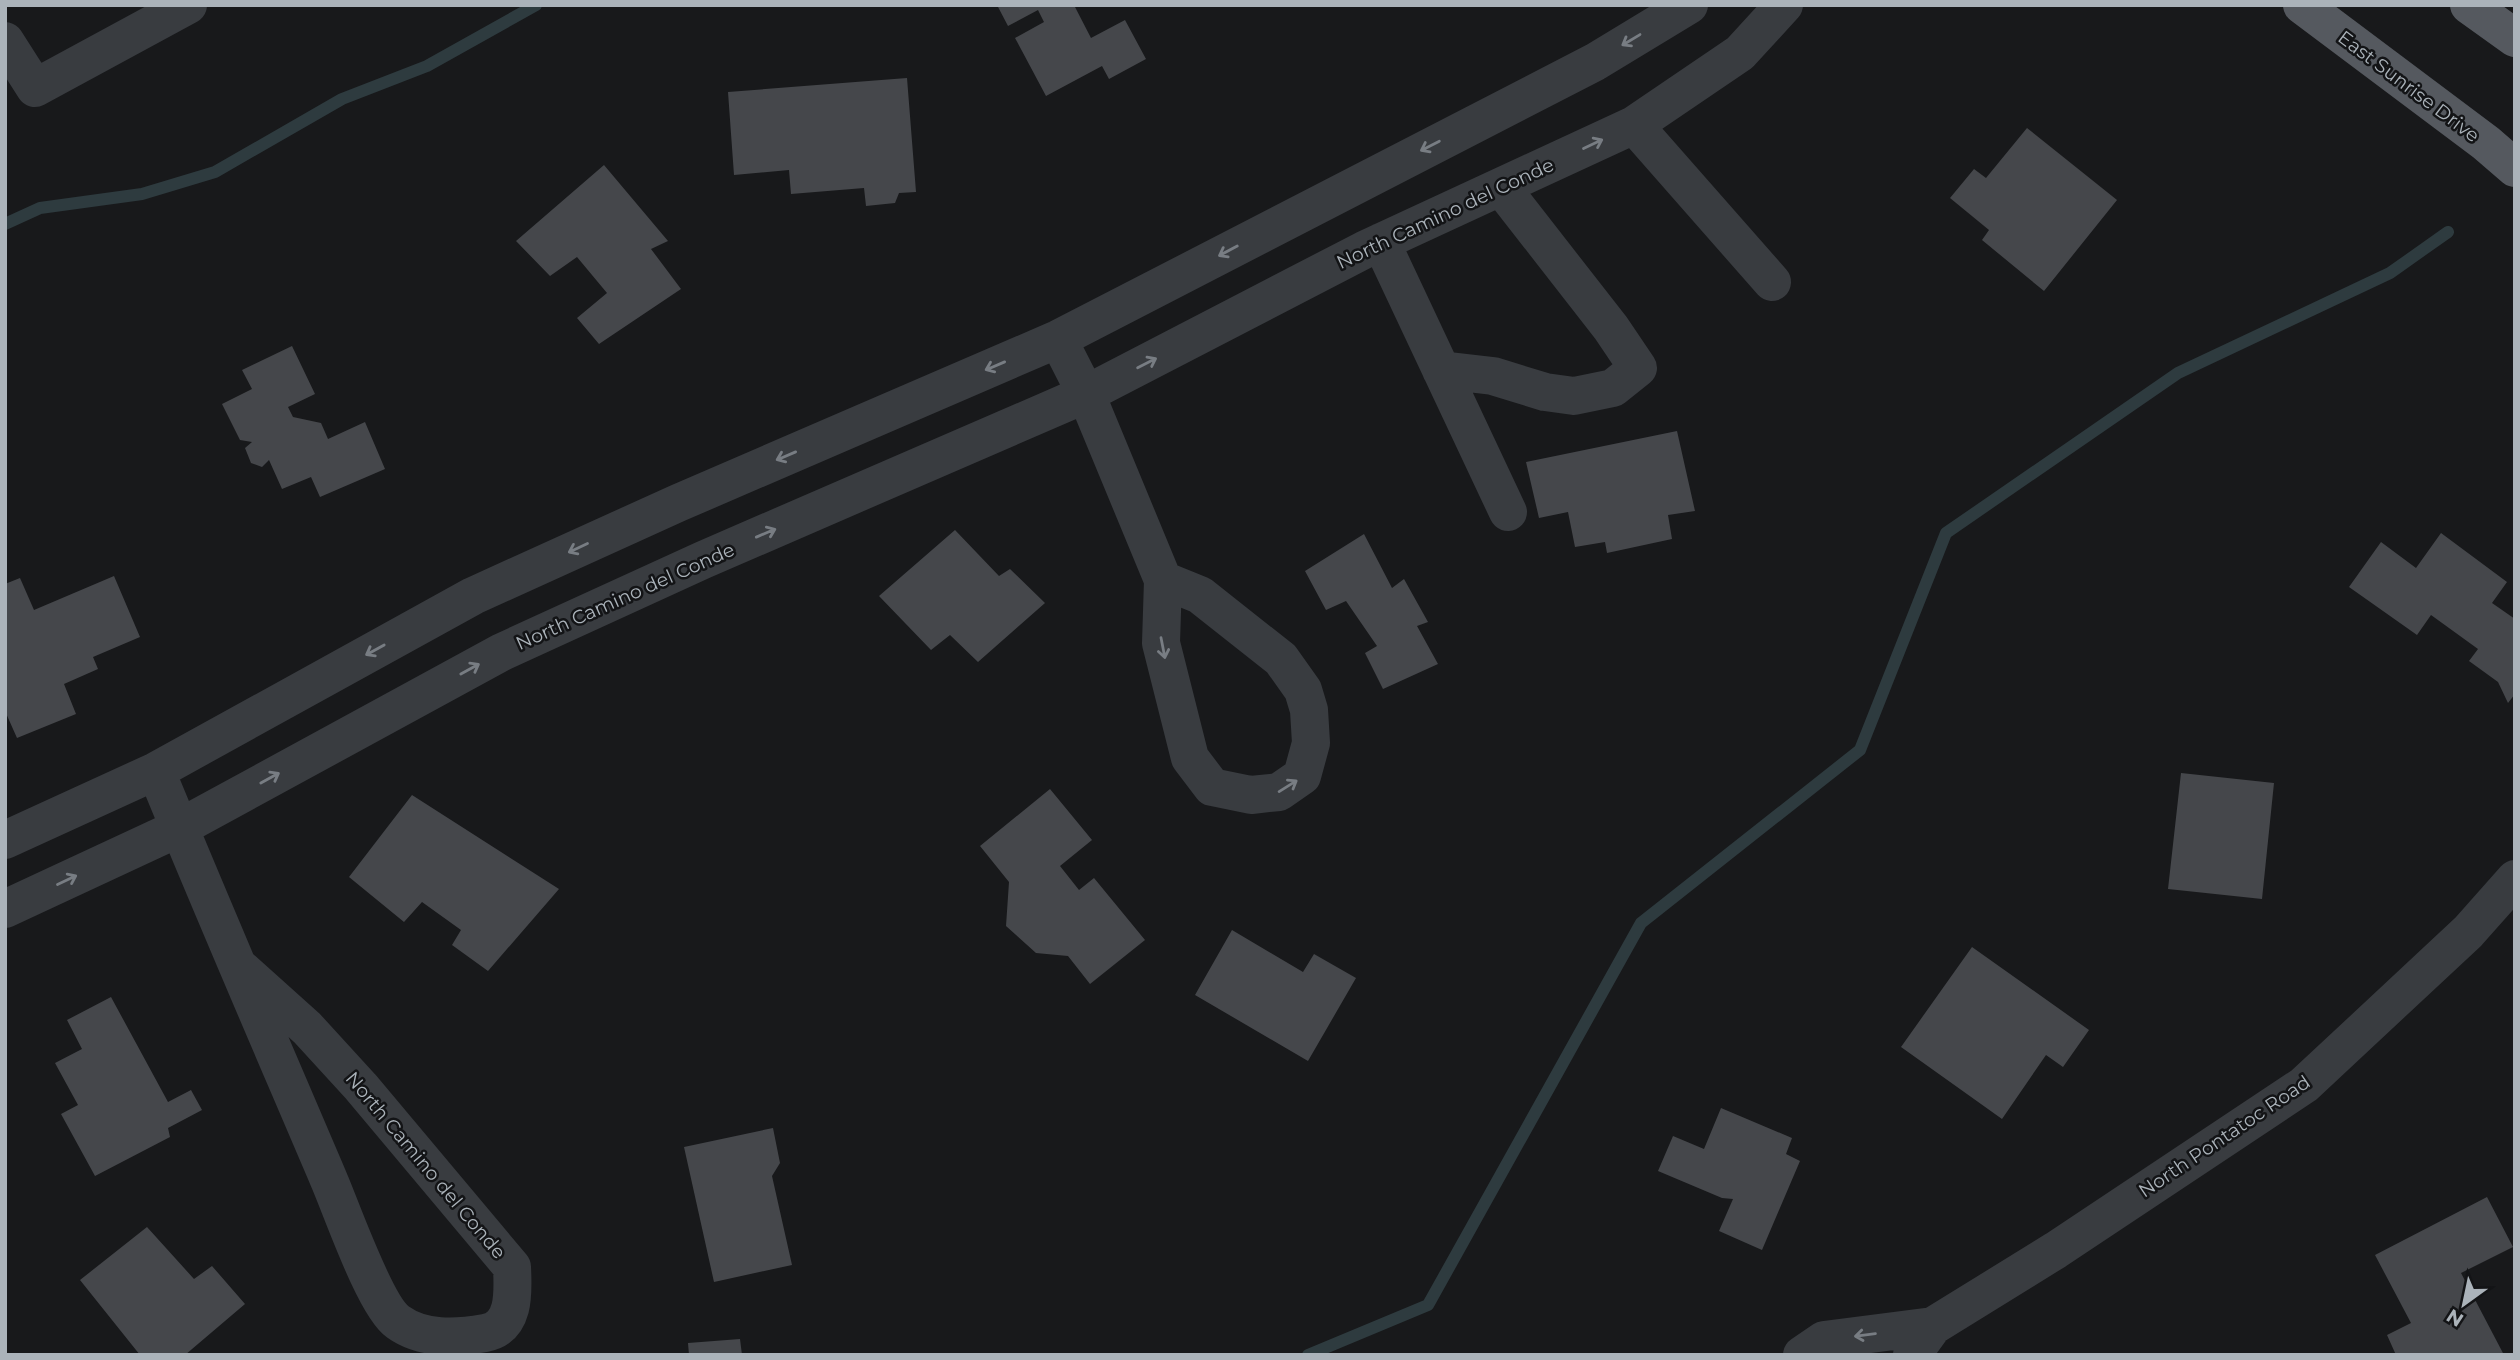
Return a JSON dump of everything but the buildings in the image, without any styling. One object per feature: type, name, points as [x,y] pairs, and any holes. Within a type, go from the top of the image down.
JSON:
[{"type":"main road","name":"East Sunrise Drive","points":[[2302,5],[2486,143],[2515,168]]},
{"type":"main road","points":[[2469,5],[2515,38]]},
{"type":"street","points":[[5,41],[35,88],[188,5]]},
{"type":"street","points":[[5,840],[156,771],[473,596],[678,502],[1058,339],[1595,62],[1689,5]]},
{"type":"street","name":"North Camino del Conde","points":[[5,909],[179,828],[502,652],[703,560],[1086,394],[1381,242],[1634,125],[1740,53],[1784,5]]},
{"type":"street","points":[[1634,125],[1772,282]]},
{"type":"street","points":[[1441,370],[1493,376],[1545,392],[1574,396],[1614,388],[1638,368],[1611,328],[1501,187]]},
{"type":"street","points":[[1381,242],[1508,512]]},
{"type":"street","points":[[1058,339],[1086,394],[1163,580],[1161,643],[1190,758],[1212,787],[1251,794],[1279,792],[1302,776],[1311,743],[1309,710],[1303,690],[1281,659],[1236,622],[1200,595],[1163,580]]},
{"type":"street","name":"North Camino del Conde","points":[[156,771],[179,828],[378,1296],[397,1322],[422,1333],[446,1337],[471,1335],[498,1328],[514,1301],[512,1267],[316,1038],[238,966]]},
{"type":"street","name":"North Pontatoc Road","points":[[1802,1355],[1824,1340],[1923,1340],[2304,1085],[2468,932],[2515,879]]},
{"type":"waterway","points":[[5,224],[40,208],[142,194],[215,172],[342,99],[427,66],[536,5]]},
{"type":"waterway","points":[[1308,1355],[1428,1305],[1641,923],[1860,750],[1946,533],[2178,373],[2390,273],[2448,232]]}]
